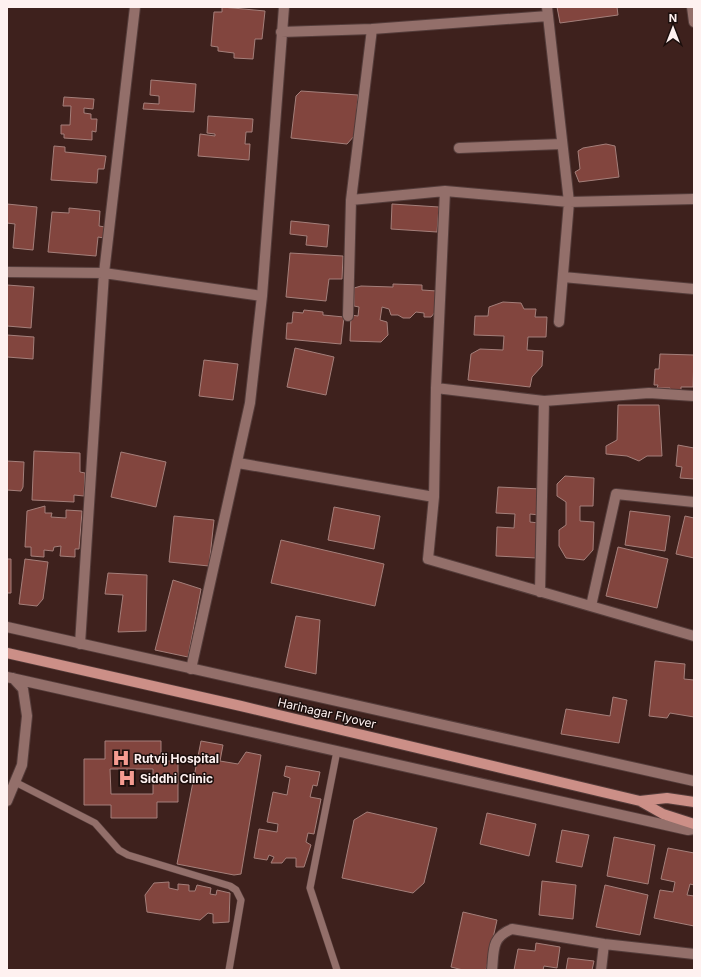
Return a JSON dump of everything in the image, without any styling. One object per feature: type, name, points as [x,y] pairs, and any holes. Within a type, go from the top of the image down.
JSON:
[{"type":"main road","name":"Harinagar Flyover","points":[[7,654],[241,706],[640,801],[663,814],[690,822]]},
{"type":"main road","name":"Harinagar Flyover","points":[[640,801],[667,798],[694,802]]},
{"type":"street","points":[[80,644],[104,273],[136,7]]},
{"type":"street","points":[[191,669],[238,463],[250,403],[262,296],[284,7]]},
{"type":"street","points":[[692,7],[694,22]]},
{"type":"street","points":[[281,32],[372,30],[548,12],[569,202],[559,322]]},
{"type":"street","points":[[348,316],[350,200],[372,30]]},
{"type":"street","points":[[458,148],[562,144]]},
{"type":"street","points":[[350,200],[445,191],[569,202],[694,199]]},
{"type":"street","points":[[445,191],[436,388],[434,497],[428,559],[694,636]]},
{"type":"street","points":[[7,272],[104,273],[262,296]]},
{"type":"street","points":[[563,277],[694,289]]},
{"type":"street","points":[[436,388],[544,402],[649,393],[694,396]]},
{"type":"street","points":[[540,592],[544,402]]},
{"type":"street","points":[[238,463],[434,497]]},
{"type":"street","points":[[591,606],[616,494],[694,502]]},
{"type":"street","points":[[7,627],[694,781]]},
{"type":"street","points":[[7,670],[10,678],[23,690],[26,716],[22,765],[7,801]]},
{"type":"street","points":[[10,678],[688,830],[694,829]]},
{"type":"street","points":[[492,970],[496,941],[502,933],[512,929],[604,944],[694,954]]},
{"type":"street","points":[[601,970],[604,944]]},
{"type":"lane","points":[[337,751],[310,888],[337,970]]},
{"type":"lane","points":[[15,782],[95,824],[120,850],[128,855],[230,886],[236,890],[241,900],[229,970]]},
{"type":"building","points":[[222,7],[265,11],[262,39],[255,39],[253,59],[234,58],[234,53],[218,51],[218,47],[211,46],[214,12],[222,12]]},
{"type":"building","points":[[557,7],[617,7],[618,15],[560,23]]},
{"type":"building","points":[[151,80],[196,84],[194,112],[143,109],[144,103],[159,104],[159,96],[150,95]]},
{"type":"building","points":[[301,91],[358,95],[355,135],[347,144],[291,138],[296,96]]},
{"type":"building","points":[[64,97],[94,99],[93,109],[84,108],[84,113],[91,114],[91,119],[97,119],[96,132],[92,131],[92,140],[64,138],[64,134],[61,134],[61,125],[70,125],[71,106],[63,106]]},
{"type":"building","points":[[208,116],[253,119],[252,132],[246,132],[245,144],[250,144],[249,160],[198,156],[200,134],[215,136],[215,134],[207,133]]},
{"type":"building","points":[[606,144],[615,146],[619,177],[579,182],[575,172],[580,169],[578,151],[583,148]]},
{"type":"building","points":[[54,146],[65,147],[65,152],[106,156],[104,169],[98,169],[97,183],[51,180]]},
{"type":"building","points":[[7,204],[37,207],[33,250],[13,248],[15,224],[7,223]]},
{"type":"building","points":[[392,204],[439,207],[437,232],[391,229]]},
{"type":"building","points":[[69,208],[100,211],[99,226],[105,227],[104,238],[98,237],[96,256],[48,252],[52,212],[69,213]]},
{"type":"building","points":[[291,221],[329,225],[327,247],[306,245],[307,236],[290,234]]},
{"type":"building","points":[[290,253],[343,256],[342,279],[329,279],[326,301],[286,297]]},
{"type":"building","points":[[393,284],[422,285],[422,290],[437,291],[436,311],[431,317],[424,317],[424,313],[416,312],[410,318],[403,318],[398,315],[391,315],[389,309],[382,307],[380,320],[387,322],[388,335],[381,342],[350,341],[351,315],[358,316],[359,307],[354,306],[354,288],[361,286],[393,287]]},
{"type":"building","points":[[7,285],[34,287],[31,328],[7,326]]},
{"type":"building","points":[[503,302],[521,303],[524,309],[536,309],[535,317],[547,317],[546,337],[528,337],[527,350],[543,351],[542,366],[532,377],[530,387],[468,380],[471,354],[480,349],[503,350],[504,336],[474,335],[475,316],[488,316],[489,307]]},
{"type":"building","points":[[304,310],[323,312],[323,315],[344,317],[341,344],[286,339],[287,323],[292,323],[293,312],[303,313]]},
{"type":"building","points":[[7,335],[34,337],[33,359],[7,357]]},
{"type":"building","points":[[295,348],[334,357],[326,395],[287,387]]},
{"type":"building","points":[[660,354],[694,355],[693,387],[681,387],[681,392],[670,391],[670,388],[657,388],[658,385],[654,385],[655,369],[659,369]]},
{"type":"building","points":[[204,360],[238,364],[233,400],[199,396]]},
{"type":"building","points":[[618,405],[659,405],[662,456],[647,456],[639,461],[627,456],[606,454],[606,446],[617,440]]},
{"type":"building","points":[[678,445],[694,448],[694,479],[680,478],[682,467],[676,466]]},
{"type":"building","points":[[34,451],[80,453],[80,472],[85,473],[84,496],[74,495],[74,502],[32,500]]},
{"type":"building","points":[[121,452],[166,462],[156,507],[111,497]]},
{"type":"building","points":[[7,461],[24,462],[23,487],[21,491],[7,490]]},
{"type":"building","points":[[565,476],[594,478],[593,506],[580,506],[580,521],[594,522],[593,550],[584,560],[566,558],[559,546],[559,530],[566,525],[566,502],[557,496],[557,484]]},
{"type":"building","points":[[498,487],[541,489],[539,515],[530,514],[530,522],[539,523],[537,558],[496,556],[497,527],[514,528],[515,514],[496,513]]},
{"type":"building","points":[[45,506],[45,513],[52,513],[51,517],[66,518],[66,510],[82,511],[79,549],[75,549],[75,557],[60,556],[61,546],[54,547],[53,551],[44,550],[44,557],[31,556],[31,547],[25,547],[27,511]]},
{"type":"building","points":[[334,507],[380,516],[374,549],[328,540]]},
{"type":"building","points":[[630,511],[670,516],[665,551],[625,545]]},
{"type":"building","points":[[174,516],[214,520],[209,566],[169,562]]},
{"type":"building","points":[[685,516],[694,518],[694,558],[676,554]]},
{"type":"building","points":[[281,540],[384,564],[375,606],[271,583]]},
{"type":"building","points":[[618,547],[668,559],[657,608],[606,596]]},
{"type":"building","points":[[7,559],[11,559],[11,593],[7,593]]},
{"type":"building","points":[[25,559],[48,562],[43,599],[37,606],[19,604]]},
{"type":"building","points":[[108,573],[147,575],[146,631],[118,632],[123,595],[105,594]]},
{"type":"building","points":[[173,580],[201,589],[188,657],[155,650]]},
{"type":"building","points":[[296,616],[320,620],[316,674],[285,667]]},
{"type":"building","points":[[655,661],[685,664],[684,679],[694,680],[694,717],[670,713],[667,718],[649,716]]},
{"type":"building","points":[[613,697],[627,700],[619,743],[561,734],[566,709],[610,716]]},
{"type":"building","points":[[105,741],[161,741],[161,761],[178,761],[178,802],[157,802],[157,818],[111,818],[111,805],[84,805],[84,759],[105,759]],"holes":[[[110,769],[153,769],[153,794],[111,794]]]},
{"type":"building","points":[[201,741],[223,745],[220,761],[238,764],[246,752],[261,755],[241,874],[234,875],[177,864]]},
{"type":"building","points":[[286,766],[320,772],[317,786],[313,785],[310,797],[321,799],[314,834],[308,833],[306,842],[311,845],[304,867],[296,867],[296,858],[286,858],[282,863],[271,863],[274,857],[269,855],[267,860],[254,858],[259,829],[277,832],[278,824],[267,822],[273,792],[287,795],[290,778],[284,776]]},
{"type":"building","points":[[367,812],[437,828],[424,883],[413,893],[342,878],[354,820]]},
{"type":"building","points":[[487,813],[536,824],[529,856],[480,844]]},
{"type":"building","points":[[562,830],[589,835],[582,867],[556,862]]},
{"type":"building","points":[[614,837],[655,845],[648,884],[607,876]]},
{"type":"building","points":[[668,848],[694,853],[694,885],[690,884],[687,895],[694,896],[694,926],[654,918],[660,890],[673,892],[675,882],[661,879]]},
{"type":"building","points":[[542,881],[576,885],[573,919],[539,915]]},
{"type":"building","points":[[169,882],[169,888],[178,890],[178,884],[189,885],[189,891],[195,891],[197,885],[211,888],[210,894],[216,895],[217,890],[230,893],[229,922],[213,923],[213,914],[208,913],[200,920],[147,912],[145,895],[154,883]]},
{"type":"building","points":[[605,885],[648,895],[640,935],[596,927]]},
{"type":"building","points":[[463,912],[497,920],[486,970],[463,970],[451,967]]},
{"type":"building","points":[[536,943],[560,947],[557,968],[544,966],[543,970],[514,970],[518,949],[535,951]]},
{"type":"building","points":[[568,958],[594,961],[592,970],[566,970]]},
{"type":"place","name":"Rutvij Hospital","points":[[121,758]]},
{"type":"place","name":"Siddhi Clinic","points":[[127,778]]}]
